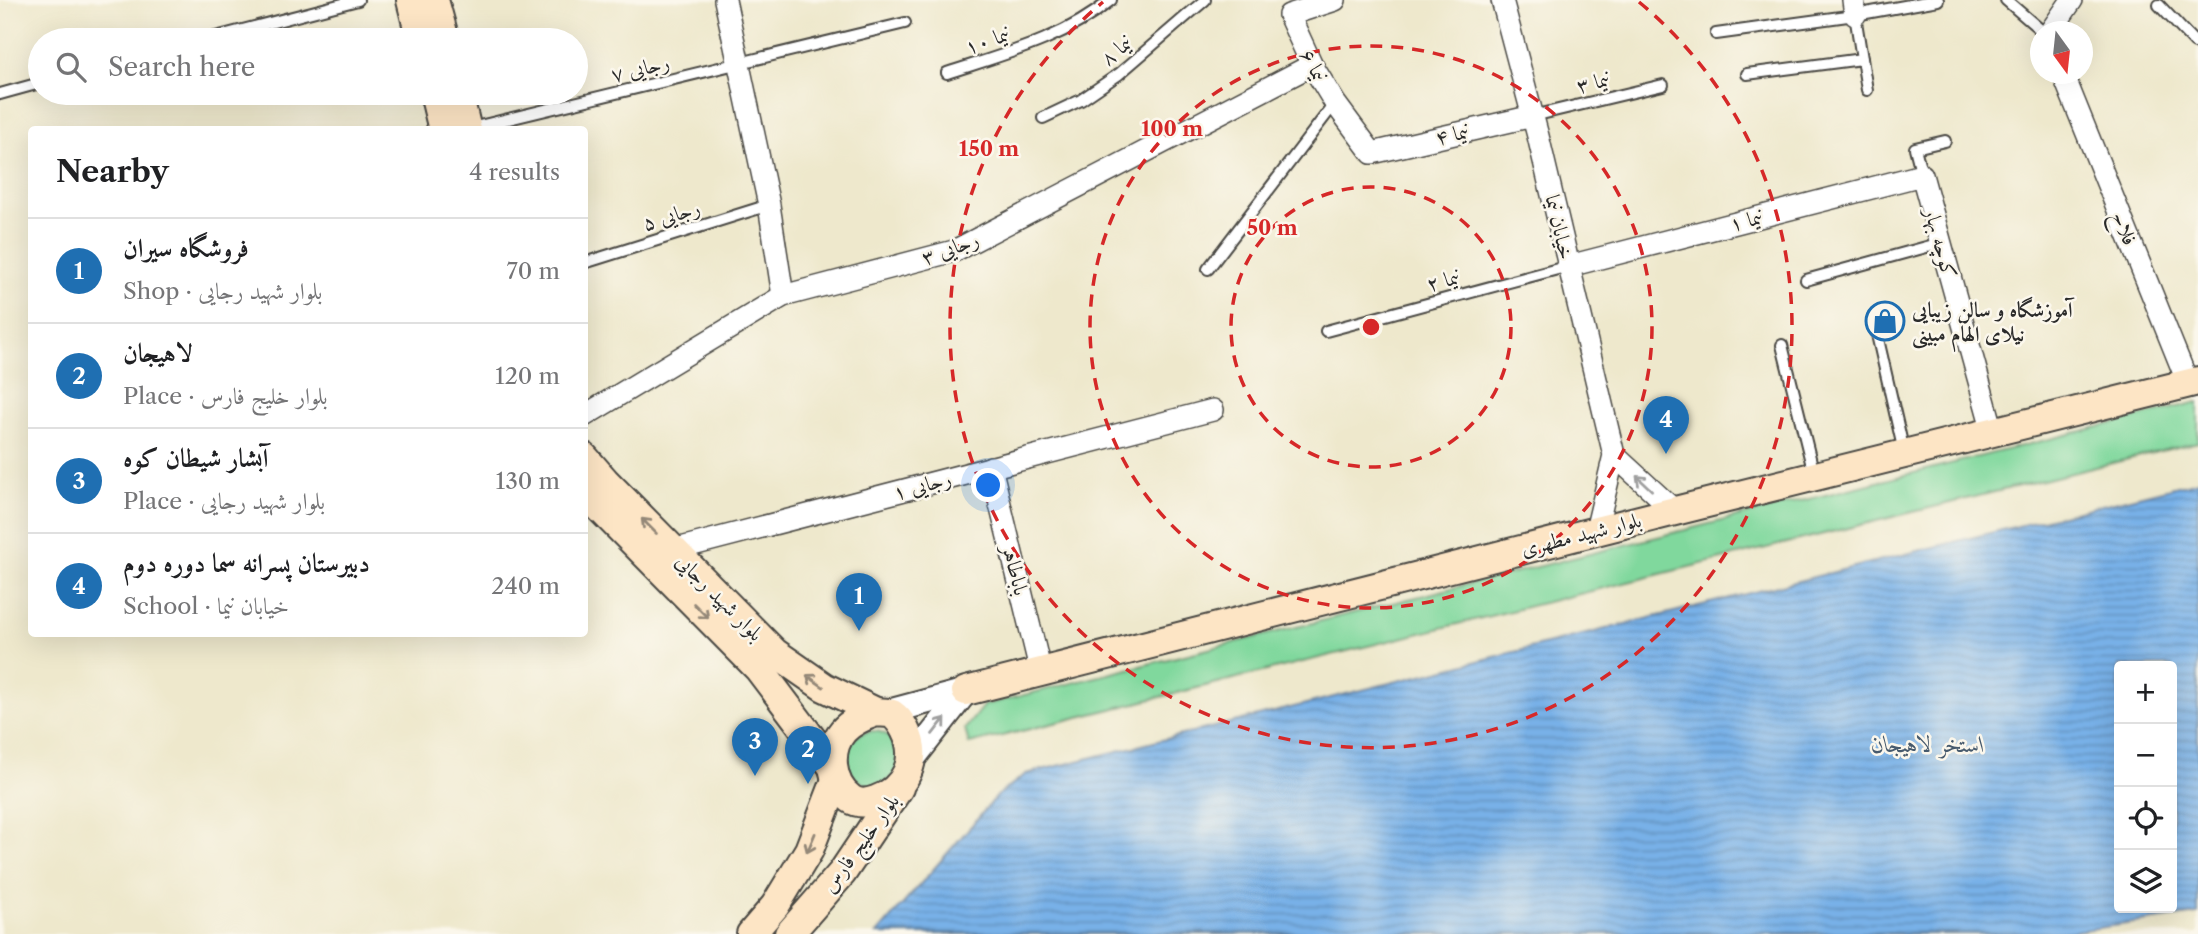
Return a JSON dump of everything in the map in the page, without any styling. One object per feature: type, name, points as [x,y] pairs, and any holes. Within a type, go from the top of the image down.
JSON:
[{"type":"main road","points":[[411,0],[418,28]]},
{"type":"main road","points":[[434,0],[441,28]]},
{"type":"main road","points":[[442,105],[457,126]]},
{"type":"main road","points":[[458,105],[459,126]]},
{"type":"main road","name":"بلوار شهید مطهری","points":[[966,691],[1675,510],[2193,382]]},
{"type":"main road","name":"بلوار شهید رجایی","points":[[588,461],[775,653],[824,687],[880,713]]},
{"type":"main road","name":"بلوار شهید رجایی","points":[[588,496],[759,668],[835,773]]},
{"type":"main road","points":[[880,713],[890,714],[902,723],[908,736],[907,772],[893,792],[869,803],[854,802],[842,792],[835,773],[836,743],[842,732],[862,717],[880,713]]},
{"type":"main road","name":"بلوار خلیج فارس","points":[[789,934],[842,873],[907,772]]},
{"type":"main road","name":"بلوار خلیج فارس","points":[[751,934],[775,905],[809,850],[835,773]]},
{"type":"street","points":[[725,0],[769,205],[783,296]]},
{"type":"street","name":"نیما ۶","points":[[1335,0],[1289,15],[1312,65],[1371,153]]},
{"type":"street","name":"خیابان نیما","points":[[1502,0],[1533,116],[1614,455],[1596,531]]},
{"type":"street","points":[[2058,21],[2072,0]]},
{"type":"street","name":"رجایی ۳","points":[[588,414],[783,296],[954,251],[1312,65]]},
{"type":"street","name":"فلاح","points":[[2067,84],[2193,382]]},
{"type":"street","name":"نیما ۴","points":[[1371,153],[1533,116]]},
{"type":"street","name":"نیما ۱","points":[[1569,266],[1922,175]]},
{"type":"street","name":"کوچه بهار","points":[[1922,175],[1993,432]]},
{"type":"street","name":"رجایی ۱","points":[[673,550],[1213,410]]},
{"type":"street","points":[[1614,455],[1675,510]]},
{"type":"street","name":"باباطاهر","points":[[991,467],[1041,673]]},
{"type":"street","points":[[880,713],[966,691]]},
{"type":"street","points":[[907,772],[966,691]]},
{"type":"lane","points":[[250,28],[358,0]]},
{"type":"lane","name":"نیما ۱۰","points":[[947,73],[1051,38],[1090,17],[1111,0]]},
{"type":"lane","name":"نیما ۸","points":[[1043,118],[1081,100],[1119,74],[1205,0]]},
{"type":"lane","points":[[1716,34],[1854,7],[1938,0]]},
{"type":"lane","points":[[2006,0],[2030,21]]},
{"type":"lane","points":[[2159,5],[2195,43],[2198,40]]},
{"type":"lane","points":[[1854,7],[1867,90]]},
{"type":"lane","name":"رجایی ۷","points":[[588,99],[905,23]]},
{"type":"lane","points":[[1747,74],[1862,59]]},
{"type":"lane","name":"نیما ۳","points":[[1533,116],[1663,85]]},
{"type":"lane","points":[[0,94],[28,86]]},
{"type":"lane","points":[[1208,269],[1335,103]]},
{"type":"lane","name":"رجایی ۷","points":[[472,126],[563,105]]},
{"type":"lane","points":[[1922,175],[1915,148],[1945,141]]},
{"type":"lane","name":"رجایی ۵","points":[[588,262],[769,205]]},
{"type":"lane","points":[[1806,280],[1941,243]]},
{"type":"lane","name":"نیما ۲","points":[[1326,331],[1569,266]]},
{"type":"lane","points":[[1875,326],[1905,454]]},
{"type":"lane","points":[[1782,345],[1815,477]]},
{"type":"green space","points":[[2198,402],[2198,442],[969,744],[965,729],[984,705]]},
{"type":"green space","points":[[873,731],[892,739],[900,758],[892,777],[873,785],[854,777],[846,758],[854,739]]},
{"type":"water","name":"استخر لاهیجان","points":[[2198,481],[2198,914],[2055,934],[877,934],[998,795],[1026,774]]},
{"type":"place","name":"آموزشگاه و سالن زیبایی نیلای الهام مبینی","points":[[1885,321]]},
{"type":"place","name":"دبیرستان پسرانه سما دوره دوم","points":[[1666,454]]},
{"type":"place","name":"فروشگاه سیران","points":[[859,631]]},
{"type":"place","name":"آبشار شیطان کوه","points":[[755,776]]},
{"type":"place","name":"لاهيجان","points":[[808,784]]}]
